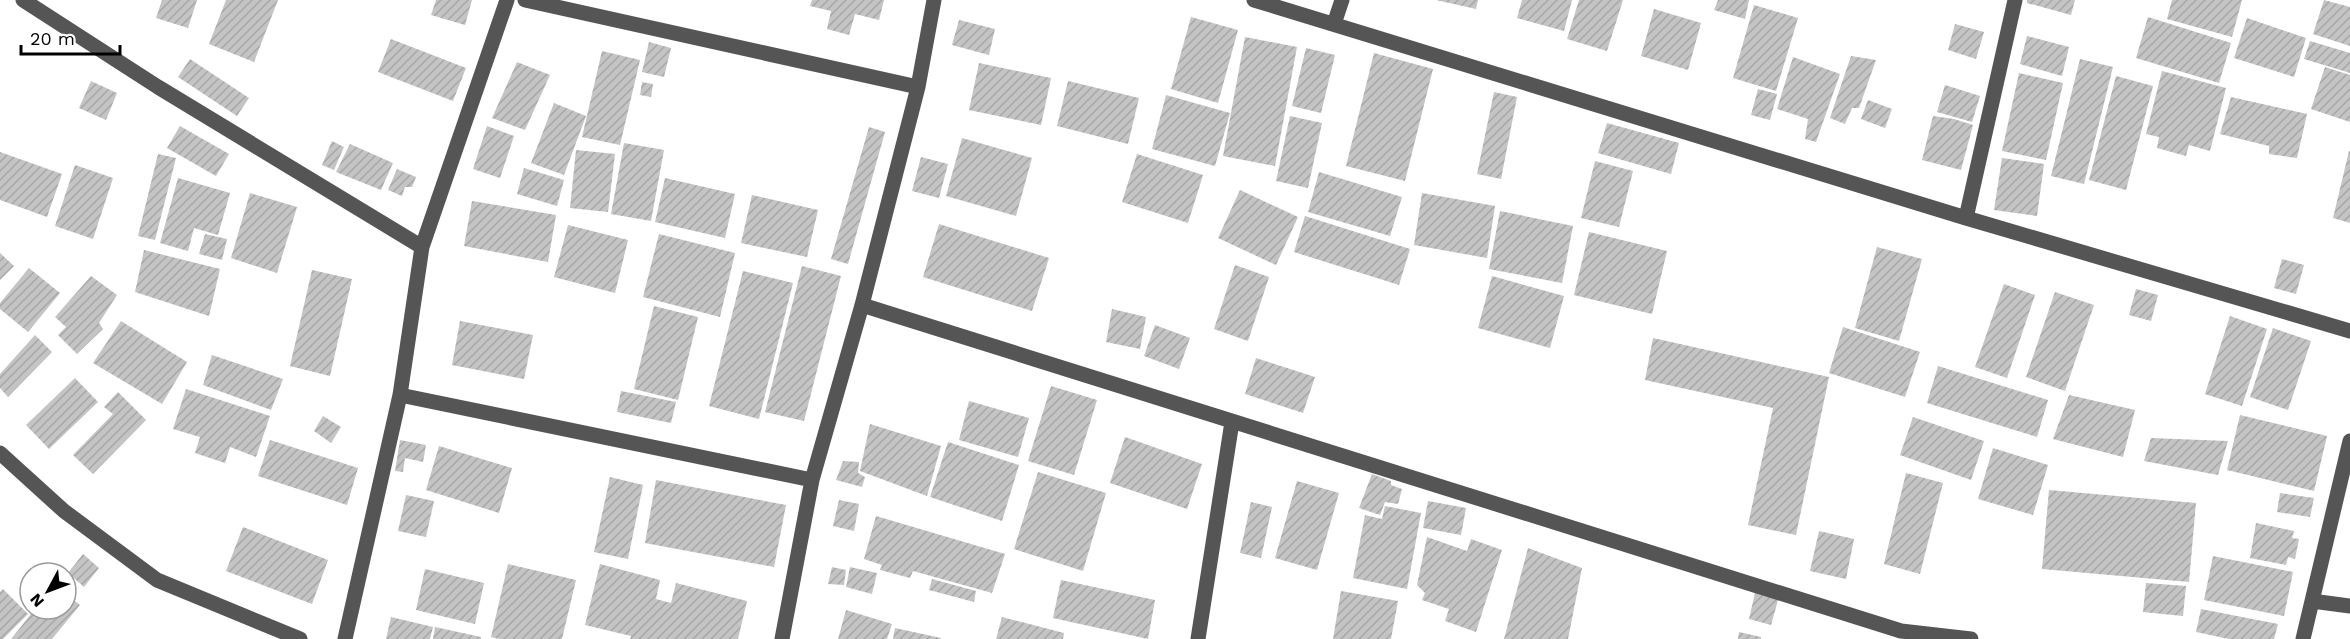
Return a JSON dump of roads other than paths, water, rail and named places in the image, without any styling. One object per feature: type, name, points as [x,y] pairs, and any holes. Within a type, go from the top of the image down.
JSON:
[{"type":"street","points":[[23,0],[158,87],[422,246]]},
{"type":"street","points":[[345,639],[400,394],[422,246],[507,0]]},
{"type":"street","points":[[525,0],[918,87]]},
{"type":"street","points":[[782,639],[812,480],[862,304],[918,87],[934,0]]},
{"type":"street","points":[[1254,0],[1966,218],[2350,331]]},
{"type":"street","points":[[1334,24],[1342,0]]},
{"type":"street","points":[[1966,218],[2015,0]]},
{"type":"street","points":[[862,304],[1900,635],[1971,639]]},
{"type":"street","points":[[400,394],[812,480]]},
{"type":"street","points":[[1198,639],[1232,422]]},
{"type":"street","points":[[2303,639],[2350,441]]},
{"type":"street","points":[[0,453],[64,511],[157,580],[300,639]]},
{"type":"street","points":[[2312,601],[2350,606]]}]
